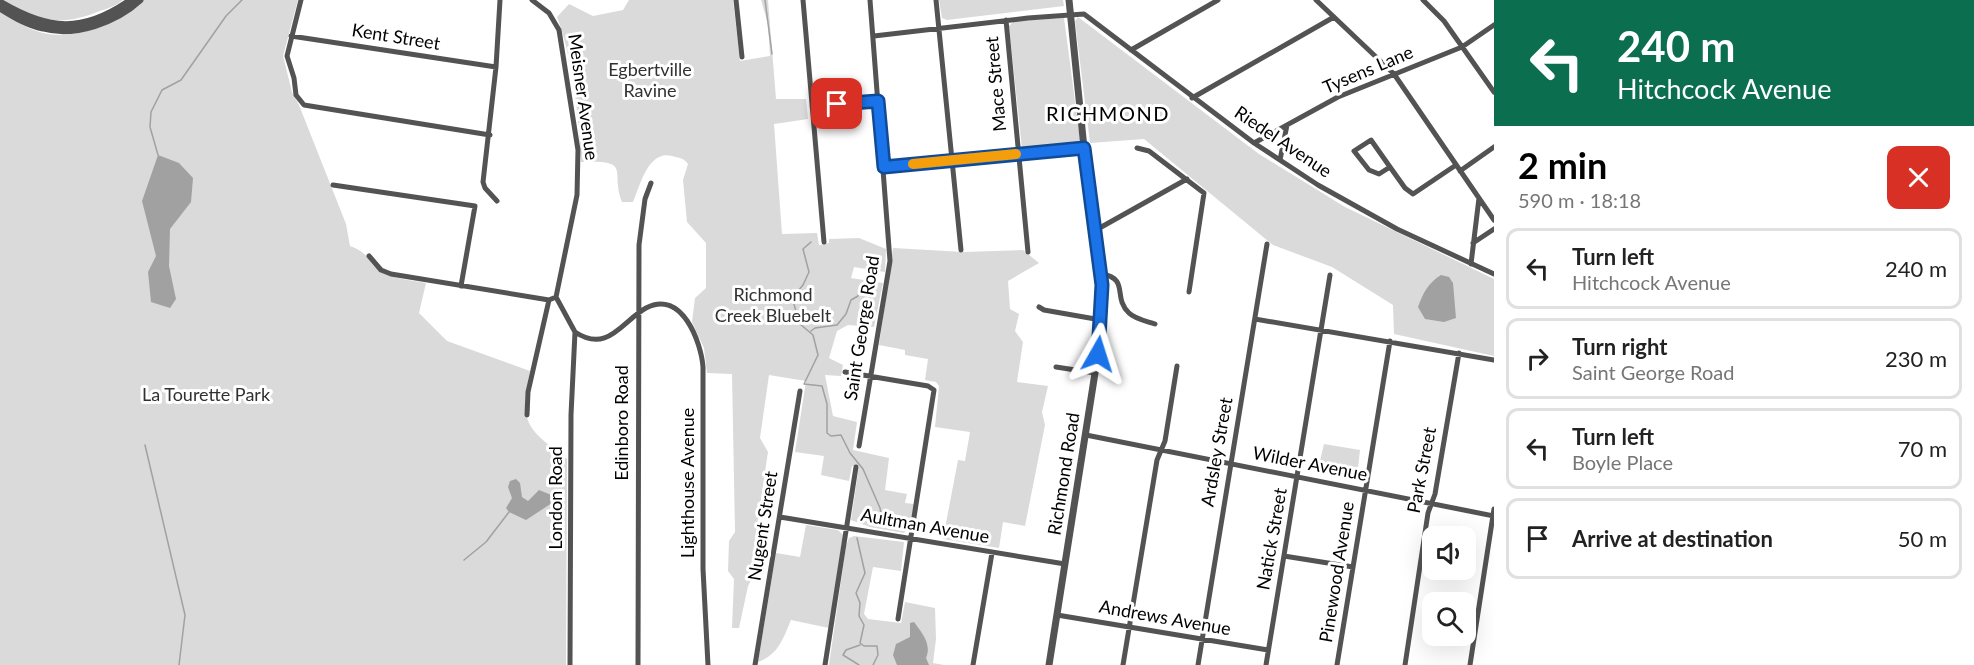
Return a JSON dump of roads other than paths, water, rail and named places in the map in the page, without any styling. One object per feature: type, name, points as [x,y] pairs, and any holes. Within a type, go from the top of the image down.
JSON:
[{"type":"street","points":[[0,2],[37,22],[59,25],[94,19],[131,0]]},
{"type":"street","points":[[0,8],[32,25],[63,31],[105,21],[140,0]]},
{"type":"street","points":[[301,0],[287,49],[288,64],[293,74],[296,95],[308,106],[490,135]]},
{"type":"street","points":[[497,201],[484,188],[483,182],[490,135],[500,0]]},
{"type":"street","name":"Meisner Avenue","points":[[532,0],[549,13],[559,30],[578,150],[577,195],[556,297]]},
{"type":"street","points":[[736,0],[742,57]]},
{"type":"street","points":[[803,0],[824,242]]},
{"type":"street","name":"Saint George Road","points":[[859,446],[890,261],[870,0]]},
{"type":"street","points":[[936,0],[950,161],[961,250]]},
{"type":"street","name":"Richmond Road","points":[[1049,665],[1086,435],[1101,320],[1102,274],[1084,148],[1069,0]]},
{"type":"street","points":[[1131,50],[1218,0]]},
{"type":"street","points":[[1316,0],[1394,74],[1494,220]]},
{"type":"street","points":[[1423,0],[1444,21],[1494,92]]},
{"type":"street","points":[[874,36],[1071,14]]},
{"type":"street","name":"Riedel Avenue","points":[[1071,14],[1084,14],[1092,19],[1192,98],[1281,160],[1397,229],[1494,274]]},
{"type":"street","points":[[1192,98],[1334,17]]},
{"type":"street","name":"Mace Street","points":[[1006,20],[1028,252]]},
{"type":"street","name":"Tysens Lane","points":[[1254,143],[1338,97],[1462,47],[1494,25]]},
{"type":"street","name":"Kent Street","points":[[291,36],[496,67]]},
{"type":"street","points":[[812,106],[878,101]]},
{"type":"street","points":[[1281,160],[1287,125]]},
{"type":"street","points":[[1390,167],[1379,174],[1372,172],[1354,151],[1371,140],[1405,188],[1413,194],[1456,165]]},
{"type":"street","points":[[1460,171],[1494,147]]},
{"type":"street","points":[[884,167],[1084,148]]},
{"type":"street","points":[[1137,148],[1149,151],[1204,193],[1189,292]]},
{"type":"street","points":[[1096,230],[1187,179]]},
{"type":"street","name":"Edinboro Road","points":[[638,665],[637,315],[639,245],[645,199],[651,183]]},
{"type":"street","points":[[333,185],[475,206],[461,286]]},
{"type":"street","points":[[1471,264],[1479,198]]},
{"type":"street","points":[[1473,243],[1494,229]]},
{"type":"street","name":"Ardsley Street","points":[[1198,665],[1267,244]]},
{"type":"street","points":[[369,256],[381,270],[391,274],[549,300],[556,297],[575,332],[592,339],[607,337],[637,315]]},
{"type":"street","points":[[1102,274],[1112,276],[1118,281],[1121,299],[1128,312],[1155,324]]},
{"type":"street","name":"Natick Street","points":[[1266,665],[1330,275]]},
{"type":"street","points":[[527,415],[528,392],[549,300]]},
{"type":"street","name":"Lighthouse Avenue","points":[[637,315],[646,308],[658,304],[676,309],[691,326],[702,356],[703,569],[708,665]]},
{"type":"street","points":[[1040,307],[1044,310],[1101,320]]},
{"type":"street","points":[[1255,319],[1459,352],[1494,360]]},
{"type":"street","name":"London Road","points":[[570,665],[571,415],[575,332]]},
{"type":"street","name":"Pinewood Avenue","points":[[1337,665],[1390,341]]},
{"type":"street","name":"Park Street","points":[[1405,665],[1459,352]]},
{"type":"street","points":[[1123,665],[1177,366]]},
{"type":"street","points":[[1056,367],[1095,373]]},
{"type":"street","points":[[845,372],[930,387],[934,392],[898,619]]},
{"type":"street","name":"Nugent Street","points":[[755,665],[800,391]]},
{"type":"street","name":"Wilder Avenue","points":[[1086,435],[1432,503],[1494,513]]},
{"type":"street","points":[[825,665],[856,467]]},
{"type":"street","points":[[1470,665],[1494,513]]},
{"type":"street","name":"Aultman Avenue","points":[[780,516],[1065,564]]},
{"type":"street","points":[[974,665],[992,553]]},
{"type":"street","points":[[1284,556],[1353,567]]},
{"type":"street","name":"Andrews Avenue","points":[[1057,615],[1268,650]]},
{"type":"waterway","points":[[158,155],[150,127],[151,112],[162,90],[181,80],[226,16],[242,0]]},
{"type":"waterway","points":[[765,0],[772,54]]},
{"type":"waterway","points":[[811,242],[803,249],[809,272],[803,285],[792,298],[800,324],[813,335],[818,355],[804,384],[822,386],[827,404],[827,433],[831,436],[841,435],[850,453],[863,469],[880,508],[881,513],[870,515],[861,522]]},
{"type":"waterway","points":[[811,331],[815,328],[837,325],[846,314],[851,300],[858,296],[859,289],[872,286]]},
{"type":"waterway","points":[[145,445],[185,615],[179,665]]},
{"type":"waterway","points":[[464,560],[486,542],[509,512]]},
{"type":"waterway","points":[[857,538],[865,573],[856,593],[860,603],[859,616],[864,625],[860,643],[864,646],[877,646],[878,655],[873,665]]},
{"type":"waterway","points":[[859,665],[843,655],[846,650],[860,645]]},
{"type":"district","name":"RICHMOND","points":[[1108,114]]},
{"type":"park label","name":"Egbertville Ravine","points":[[650,80]]},
{"type":"park label","name":"Richmond Creek Bluebelt","points":[[773,305]]},
{"type":"park label","name":"La Tourette Park","points":[[206,395]]}]
